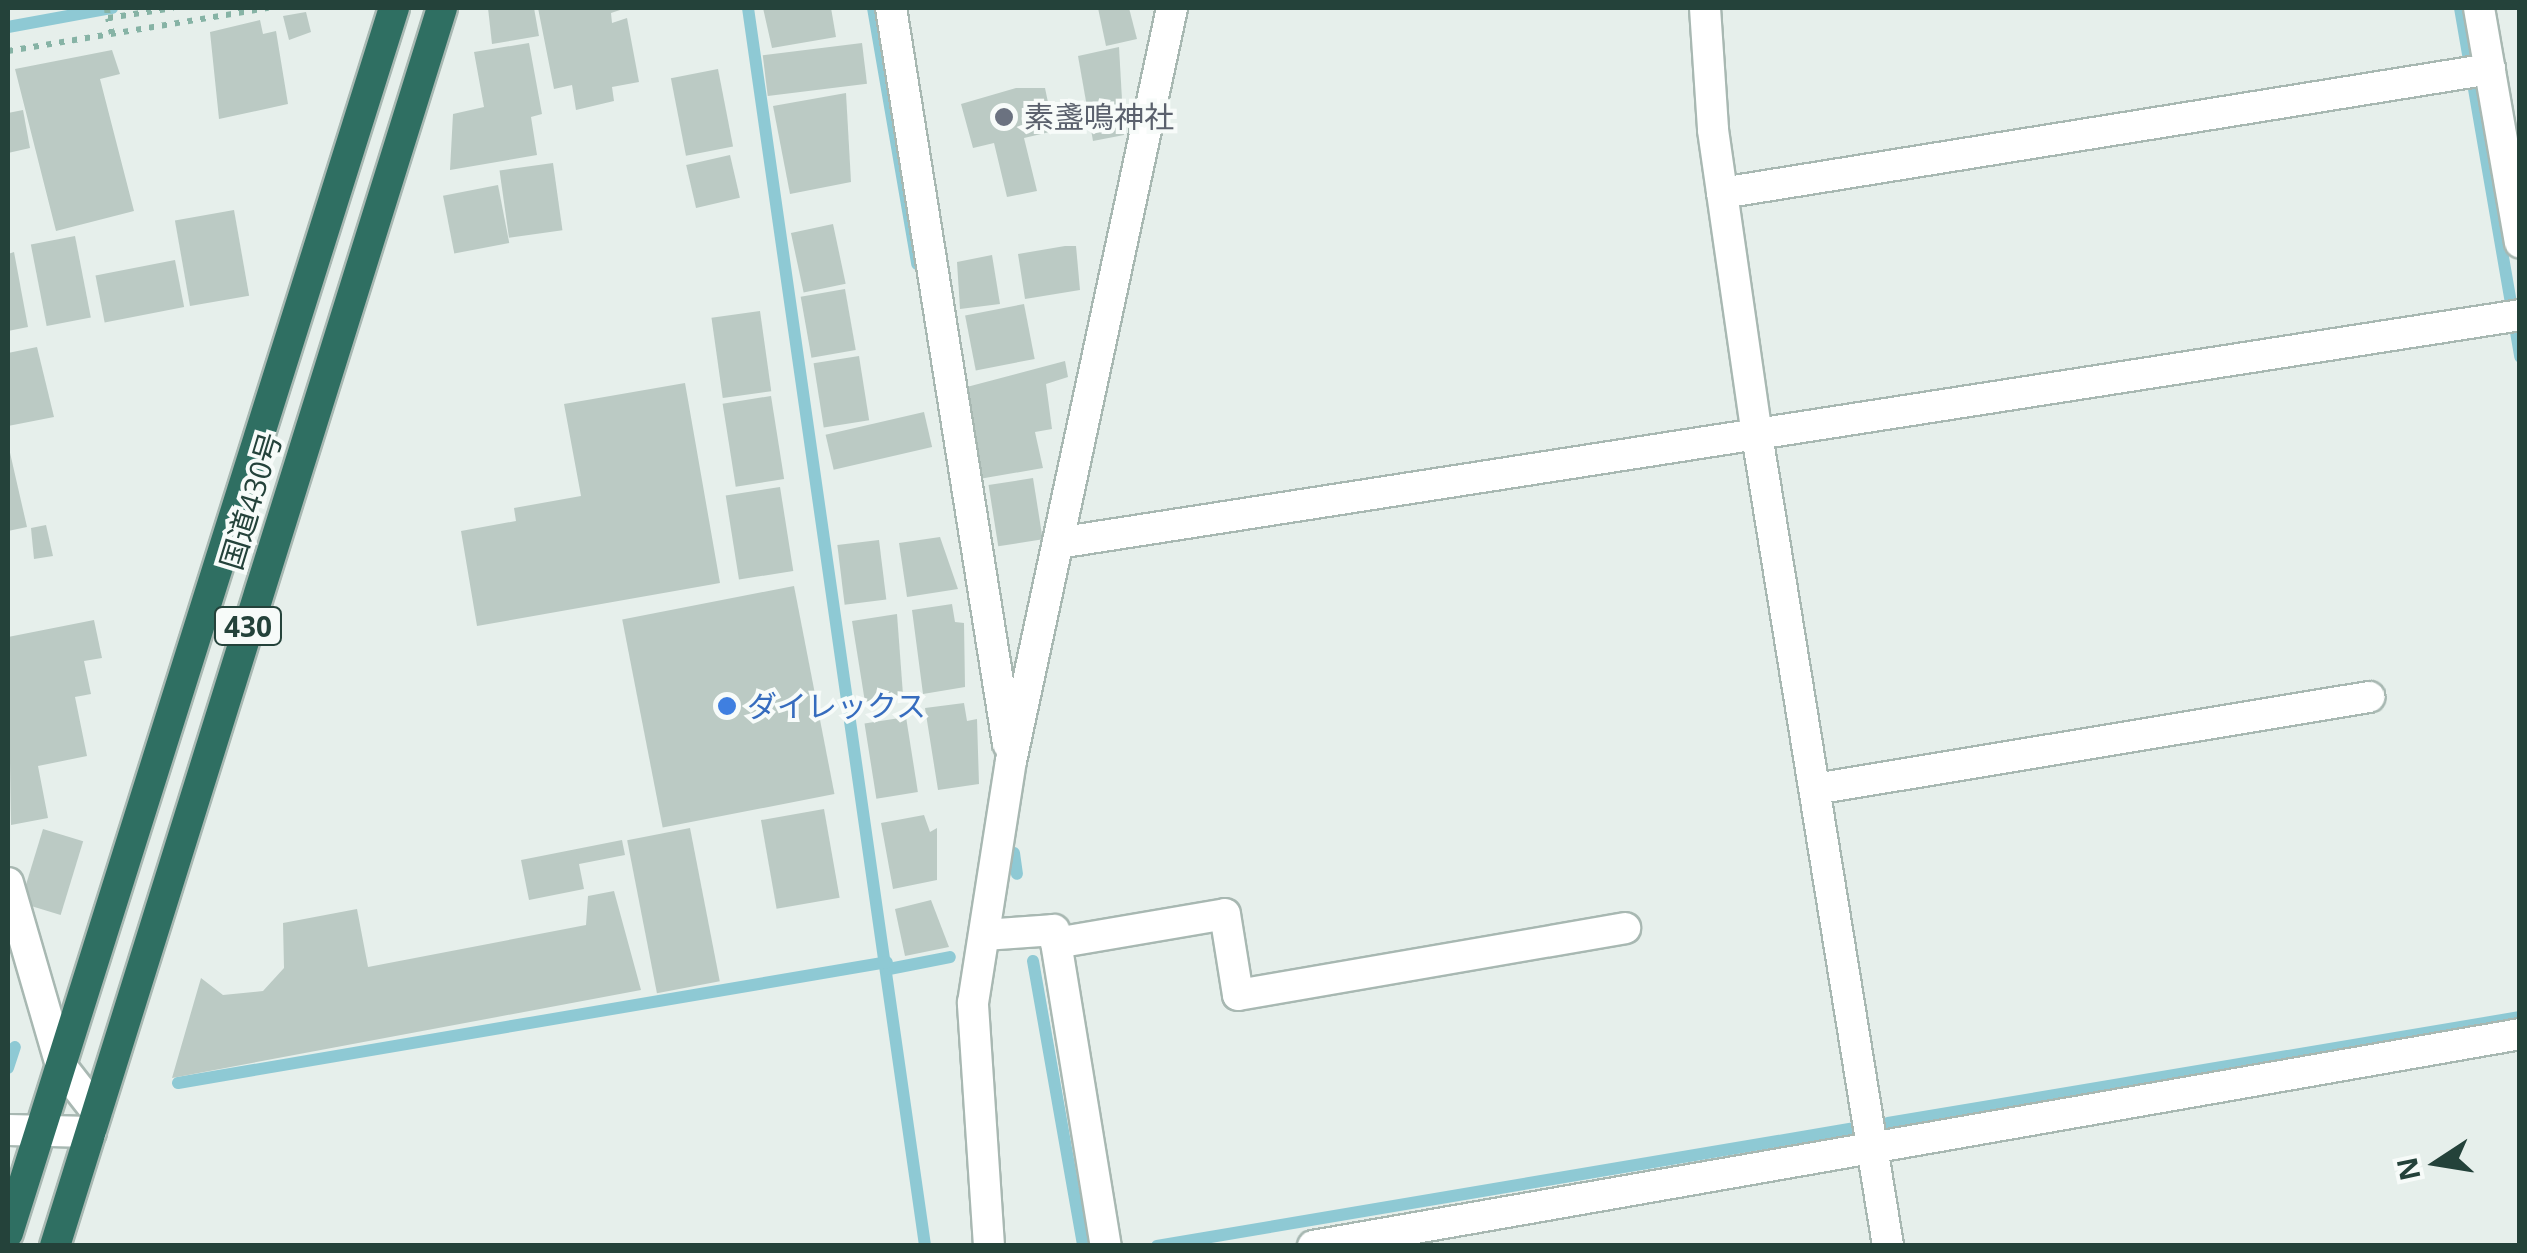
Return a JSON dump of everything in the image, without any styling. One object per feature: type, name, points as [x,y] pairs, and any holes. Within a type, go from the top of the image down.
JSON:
[{"type":"highway","name":"国道430号","points":[[8,1233],[394,8]]},
{"type":"highway","name":"国道430号","points":[[55,1246],[442,8]]},
{"type":"street","points":[[891,8],[1011,761]]},
{"type":"street","points":[[989,1246],[972,1072],[986,935],[1011,761],[1172,8]]},
{"type":"street","points":[[1705,8],[1722,193],[1888,1246]]},
{"type":"street","points":[[2479,8],[2476,71],[2520,242]]},
{"type":"street","points":[[1722,193],[2476,71]]},
{"type":"street","points":[[1058,543],[2512,316]]},
{"type":"street","points":[[1814,789],[2369,697]]},
{"type":"street","points":[[8,883],[60,1066],[94,1122],[8,1130]]},
{"type":"street","points":[[1056,944],[1225,914],[1238,995],[1625,928]]},
{"type":"street","points":[[986,935],[1054,930],[1106,1246]]},
{"type":"street","points":[[1313,1246],[1872,1142],[2520,1034]]},
{"type":"path","points":[[106,8],[110,26]]},
{"type":"path","points":[[8,51],[173,8]]},
{"type":"path","points":[[110,26],[268,8]]},
{"type":"building","points":[[488,8],[534,8],[539,36],[492,44]]},
{"type":"building","points":[[538,8],[626,8],[611,13],[612,23],[627,18],[639,82],[612,87],[614,101],[576,110],[572,85],[554,89]]},
{"type":"building","points":[[763,8],[831,8],[836,37],[772,48]]},
{"type":"building","points":[[1098,8],[1129,8],[1137,39],[1106,46]]},
{"type":"building","points":[[306,12],[311,32],[289,40],[283,16]]},
{"type":"building","points":[[260,20],[263,34],[276,31],[288,104],[219,119],[210,32]]},
{"type":"building","points":[[529,43],[542,114],[531,117],[537,155],[450,170],[453,114],[484,107],[474,52]]},
{"type":"building","points":[[862,43],[867,84],[768,96],[763,55]]},
{"type":"building","points":[[1119,47],[1124,135],[1093,141],[1078,56]]},
{"type":"building","points":[[112,50],[120,74],[100,79],[134,211],[56,231],[15,69]]},
{"type":"building","points":[[718,69],[733,147],[686,156],[671,78]]},
{"type":"building","points":[[1016,88],[1045,88],[1054,131],[1024,138],[1037,191],[1007,197],[994,143],[973,148],[961,104]]},
{"type":"building","points":[[846,93],[851,182],[790,194],[773,106]]},
{"type":"building","points":[[23,110],[30,148],[8,153],[8,113]]},
{"type":"building","points":[[730,155],[740,198],[696,208],[686,165]]},
{"type":"building","points":[[553,163],[562,230],[509,238],[500,171]]},
{"type":"building","points":[[498,185],[509,243],[454,254],[443,196]]},
{"type":"building","points":[[234,210],[249,296],[190,306],[175,220]]},
{"type":"building","points":[[833,224],[846,284],[804,293],[791,233]]},
{"type":"building","points":[[75,236],[91,317],[47,326],[31,245]]},
{"type":"building","points":[[1076,246],[1080,290],[1025,299],[1018,254]]},
{"type":"building","points":[[14,252],[28,327],[8,331],[8,254]]},
{"type":"building","points":[[992,255],[1000,304],[960,309],[957,262]]},
{"type":"building","points":[[175,260],[184,307],[105,323],[95,275]]},
{"type":"building","points":[[845,289],[856,350],[811,358],[801,297]]},
{"type":"building","points":[[1024,304],[1035,359],[976,370],[965,315]]},
{"type":"building","points":[[760,311],[771,391],[723,398],[711,318]]},
{"type":"building","points":[[37,347],[54,417],[8,426],[8,353]]},
{"type":"building","points":[[859,356],[869,420],[824,427],[814,363]]},
{"type":"building","points":[[1065,361],[1068,377],[1046,384],[1052,429],[1035,432],[1043,468],[979,479],[963,388]]},
{"type":"building","points":[[685,383],[720,583],[477,626],[461,531],[516,521],[514,508],[581,496],[564,404]]},
{"type":"building","points":[[771,396],[784,479],[736,487],[723,404]]},
{"type":"building","points":[[924,412],[932,447],[834,470],[826,435]]},
{"type":"building","points":[[8,444],[27,527],[8,531]]},
{"type":"building","points":[[1033,478],[1043,539],[998,546],[989,485]]},
{"type":"building","points":[[780,487],[793,571],[739,580],[726,496]]},
{"type":"building","points":[[46,525],[53,556],[34,559],[31,528]]},
{"type":"building","points":[[940,537],[958,589],[907,597],[899,543]]},
{"type":"building","points":[[879,540],[886,600],[845,605],[837,545]]},
{"type":"building","name":"ダイレックス","points":[[794,586],[834,794],[663,827],[622,619]]},
{"type":"building","points":[[952,604],[955,622],[964,623],[965,687],[923,694],[912,610]]},
{"type":"building","points":[[897,614],[903,695],[865,702],[852,621]]},
{"type":"building","points":[[94,620],[102,658],[84,661],[91,694],[75,697],[87,756],[38,766],[48,818],[11,825],[8,637]]},
{"type":"building","points":[[964,703],[967,721],[977,719],[979,784],[938,790],[925,708]]},
{"type":"building","points":[[906,717],[918,792],[876,799],[865,724]]},
{"type":"building","points":[[824,809],[840,898],[777,909],[761,820]]},
{"type":"building","points":[[924,815],[930,832],[937,828],[937,880],[893,889],[881,823]]},
{"type":"building","points":[[690,828],[720,981],[657,993],[627,840]]},
{"type":"building","points":[[43,829],[83,841],[61,915],[20,903]]},
{"type":"building","points":[[622,840],[625,855],[579,864],[584,889],[529,900],[521,860]]},
{"type":"building","points":[[614,891],[641,990],[172,1078],[201,978],[223,995],[263,991],[284,968],[283,923],[357,909],[368,967],[586,925],[588,896]]},
{"type":"building","points":[[931,900],[949,947],[905,956],[895,909]]},
{"type":"waterway","points":[[8,27],[112,8]]},
{"type":"waterway","points":[[748,8],[925,1246]]},
{"type":"waterway","points":[[873,8],[917,264]]},
{"type":"waterway","points":[[2460,8],[2520,357]]},
{"type":"waterway","points":[[1014,853],[1017,874]]},
{"type":"waterway","points":[[889,969],[950,957]]},
{"type":"waterway","points":[[1033,961],[1083,1246]]},
{"type":"waterway","points":[[178,1083],[887,962]]},
{"type":"waterway","points":[[1888,1123],[2520,1017]]},
{"type":"waterway","points":[[8,1068],[15,1047]]},
{"type":"waterway","points":[[1157,1246],[1855,1128]]},
{"type":"place","name":"素盞鳴神社","points":[[1004,117]]},
{"type":"place","name":"ダイレックス","points":[[727,706]]}]
